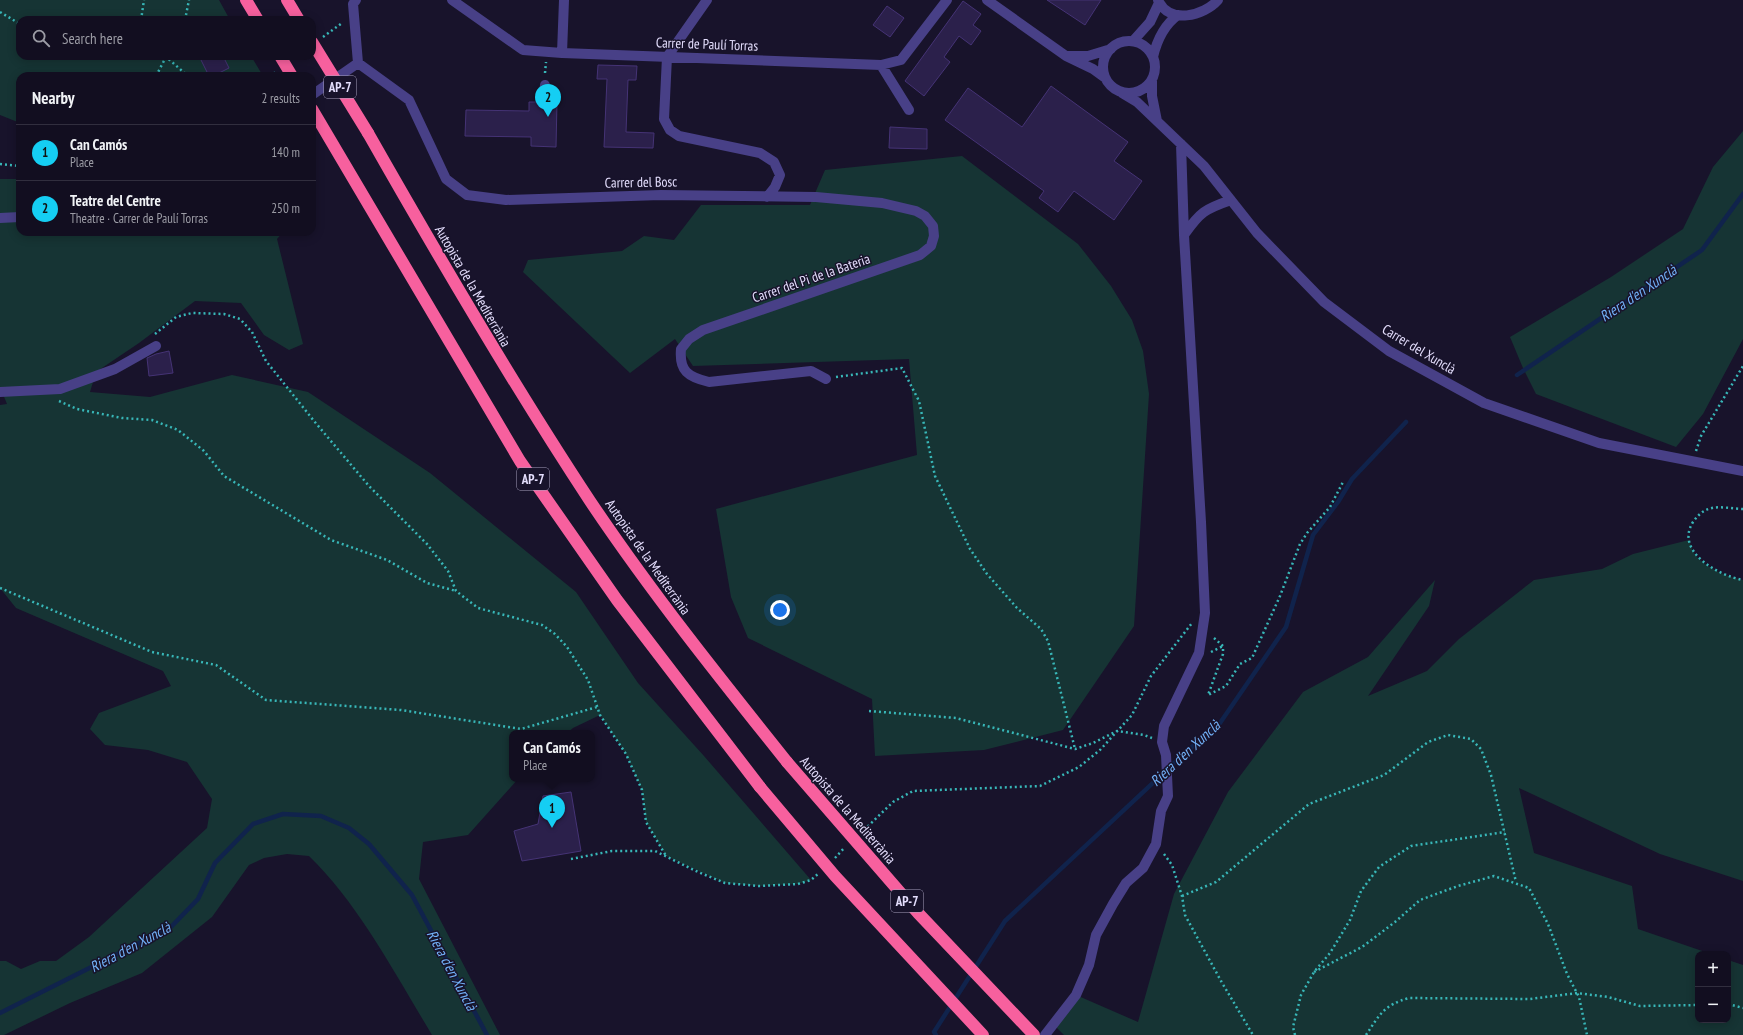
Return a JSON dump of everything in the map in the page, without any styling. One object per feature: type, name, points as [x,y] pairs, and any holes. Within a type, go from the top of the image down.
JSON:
[{"type":"highway","points":[[246,0],[256,16]]},
{"type":"highway","points":[[287,0],[297,16]]},
{"type":"highway","name":"Autopista de la Mediterrània","points":[[316,43],[502,365],[591,502],[694,646],[787,762],[918,913],[1034,1035]]},
{"type":"highway","points":[[282,60],[290,72]]},
{"type":"highway","name":"AP-7","points":[[316,116],[520,461],[617,600],[760,787],[840,882],[983,1035]]},
{"type":"street","points":[[316,92],[358,63],[353,4],[356,0]]},
{"type":"street","name":"Carrer de Paulí Torras","points":[[452,0],[523,50],[562,53],[881,65],[901,60],[947,0]]},
{"type":"street","points":[[562,53],[564,0]]},
{"type":"street","points":[[707,0],[667,57],[664,119],[670,130],[679,136],[760,153],[774,162],[780,175],[775,187],[768,197]]},
{"type":"street","points":[[987,0],[1066,56],[1093,69],[1104,77],[1108,84],[1122,93],[1131,94],[1139,92],[1152,81]]},
{"type":"street","points":[[1133,41],[1150,22],[1158,2],[1170,12],[1178,15],[1199,14],[1211,7],[1218,0]]},
{"type":"street","points":[[1153,57],[1156,42],[1172,20],[1178,15]]},
{"type":"street","points":[[1066,56],[1088,56],[1111,49],[1121,42],[1133,41],[1141,44],[1148,49],[1153,57],[1156,71],[1152,81],[1152,96],[1157,121]]},
{"type":"street","points":[[1104,77],[1104,59],[1111,49]]},
{"type":"street","name":"Carrer del Bosc","points":[[358,63],[409,100],[446,179],[467,195],[506,200],[661,195],[768,197]]},
{"type":"street","points":[[881,65],[908,110]]},
{"type":"street","points":[[543,102],[545,85]]},
{"type":"street","name":"Carrer del Xunclà","points":[[1122,93],[1137,102],[1204,166],[1257,233],[1324,302],[1389,351],[1484,403],[1599,443],[1743,471]]},
{"type":"street","points":[[1045,1035],[1076,995],[1088,965],[1096,935],[1113,904],[1126,883],[1143,868],[1156,844],[1161,811],[1168,796],[1166,755],[1162,742],[1164,726],[1197,660],[1203,628],[1205,613],[1201,522],[1184,235],[1181,144]]},
{"type":"street","name":"Carrer del Pi de la Bateria","points":[[768,197],[816,197],[902,206],[925,216],[933,226],[934,236],[931,246],[920,255],[703,330],[689,339],[681,349],[682,366],[688,374],[697,379],[709,382],[811,371],[826,379]]},
{"type":"street","points":[[1184,235],[1198,215],[1213,206],[1231,200]]},
{"type":"street","points":[[0,218],[16,217]]},
{"type":"street","points":[[0,392],[60,389],[115,369],[155,341]]},
{"type":"path","points":[[142,16],[144,0]]},
{"type":"path","points":[[186,16],[189,0]]},
{"type":"path","points":[[0,12],[16,22]]},
{"type":"path","points":[[316,40],[354,15]]},
{"type":"path","points":[[158,72],[163,60]]},
{"type":"path","points":[[170,60],[183,72]]},
{"type":"path","points":[[0,164],[16,166]]},
{"type":"path","points":[[155,341],[176,317],[192,313],[224,314],[240,319],[252,332],[266,361],[314,421],[370,486],[427,544],[448,571],[456,591]]},
{"type":"path","points":[[1692,461],[1701,436],[1743,366]]},
{"type":"path","points":[[826,379],[902,368],[919,401],[935,476],[970,548],[992,580],[1016,608],[1040,628],[1048,641],[1075,749]]},
{"type":"path","points":[[44,390],[63,405],[122,418],[152,420],[178,430],[204,451],[224,476],[331,540],[387,560],[427,583],[456,591],[478,608],[542,625],[567,647],[588,680],[600,715],[626,754],[642,790],[646,822],[666,856]]},
{"type":"path","points":[[1203,628],[1222,646],[1223,654],[1208,695],[1226,686],[1240,664],[1252,658],[1280,596],[1300,544],[1307,533],[1330,507],[1344,482]]},
{"type":"path","points":[[1743,509],[1712,508],[1698,514],[1690,526],[1689,540],[1694,554],[1703,562],[1716,570],[1743,580]]},
{"type":"path","points":[[0,588],[152,652],[216,664],[266,700],[400,710],[521,728],[597,707]]},
{"type":"path","points":[[860,834],[893,802],[913,791],[1040,786],[1079,767],[1100,750],[1132,715],[1149,678],[1185,630],[1197,618],[1205,613]]},
{"type":"path","points":[[869,711],[956,718],[1075,749],[1093,743],[1117,731],[1144,735],[1154,739],[1166,755]]},
{"type":"path","points":[[1182,896],[1216,882],[1309,804],[1384,775],[1428,742],[1448,735],[1471,739],[1481,749],[1491,775],[1516,882]]},
{"type":"path","points":[[1295,1035],[1293,1027],[1301,995],[1314,972],[1330,954],[1350,920],[1361,891],[1379,867],[1411,846],[1504,832]]},
{"type":"path","points":[[833,860],[849,844]]},
{"type":"path","points":[[1156,844],[1172,865],[1182,896],[1185,915],[1221,981],[1253,1035]]},
{"type":"path","points":[[572,859],[612,851],[655,851],[725,883],[759,886],[798,884],[811,880],[822,870]]},
{"type":"path","points":[[1314,972],[1362,947],[1395,922],[1420,900],[1458,886],[1494,876],[1516,882],[1529,888],[1548,924],[1567,974],[1577,993],[1587,1035]]},
{"type":"path","points":[[1366,1035],[1378,1017],[1392,1003],[1410,998],[1530,999],[1577,993],[1608,997],[1640,1006],[1695,1005]]},
{"type":"path","points":[[1731,1005],[1743,1008]]},
{"type":"green space","points":[[0,0],[219,0],[228,16],[16,16],[16,60],[253,60],[261,72],[16,72],[16,121],[0,115]]},
{"type":"green space","points":[[1743,131],[1743,339],[1703,414],[1676,447],[1536,394],[1510,337],[1611,277],[1683,229],[1713,167]]},
{"type":"green space","points":[[962,156],[1078,244],[1111,286],[1132,320],[1143,351],[1149,394],[1134,626],[1063,730],[984,750],[875,756],[872,699],[748,638],[731,597],[716,509],[917,455],[909,359],[693,366],[675,339],[630,373],[523,272],[528,260],[622,251],[644,236],[674,240],[701,205],[810,205],[825,170]]},
{"type":"green space","points":[[0,179],[16,179],[16,236],[280,236],[277,239],[303,344],[289,350],[264,335],[241,303],[195,301],[139,343],[96,372],[90,392],[150,397],[232,375],[308,392],[430,473],[576,592],[638,683],[704,756],[811,880],[798,884],[759,886],[725,883],[666,856],[646,822],[642,790],[626,754],[600,715],[571,730],[509,730],[509,782],[515,782],[468,835],[423,842],[419,879],[500,1035],[432,1035],[376,941],[344,896],[309,856],[287,854],[264,858],[249,865],[212,917],[142,973],[70,1003],[4,1035],[0,1035],[0,961],[6,961],[21,969],[40,961],[56,961],[89,937],[207,828],[212,799],[187,762],[148,750],[105,745],[90,729],[99,713],[171,686],[163,671],[16,608],[0,588],[0,405],[7,404],[0,387]]},
{"type":"green space","points":[[1689,540],[1695,555],[1705,564],[1730,577],[1743,580],[1743,881],[1660,854],[1519,788],[1534,853],[1632,886],[1638,929],[1702,951],[1695,951],[1695,1023],[1731,1023],[1731,961],[1743,965],[1743,1035],[1064,1035],[1053,1024],[1076,995],[1138,1022],[1174,894],[1228,792],[1303,692],[1368,657],[1435,580],[1429,606],[1368,696],[1427,671],[1459,639],[1534,580],[1602,569],[1633,554]]},
{"type":"building","points":[[1047,0],[1101,0],[1085,25]]},
{"type":"building","points":[[963,1],[981,14],[973,25],[981,31],[971,45],[959,36],[944,57],[950,62],[924,96],[905,81]]},
{"type":"building","points":[[887,6],[904,18],[890,37],[873,25]]},
{"type":"building","points":[[201,60],[225,60],[229,68],[221,72],[207,72]]},
{"type":"building","points":[[598,65],[637,66],[636,80],[628,80],[626,132],[654,133],[653,148],[604,147],[607,79],[597,79]]},
{"type":"building","points":[[1051,86],[1128,142],[1114,161],[1142,181],[1114,220],[1074,191],[1058,212],[1039,198],[1044,191],[945,120],[968,88],[1022,127]]},
{"type":"building","points":[[529,102],[537,102],[539,107],[543,108],[548,106],[550,102],[557,102],[556,147],[531,146],[531,137],[465,136],[466,110],[529,111]]},
{"type":"building","points":[[890,127],[927,129],[927,149],[889,148]]},
{"type":"building","points":[[169,351],[173,373],[149,376],[147,358]]},
{"type":"building","points":[[571,792],[581,851],[522,861],[514,831],[538,824],[543,796]]},
{"type":"waterway","name":"Riera d'en Xunclà","points":[[1517,375],[1702,250],[1743,194]]},
{"type":"waterway","name":"Riera d'en Xunclà","points":[[936,1035],[934,1032],[1005,921],[1185,753],[1220,723],[1286,627],[1313,535],[1338,502],[1352,479],[1406,422]]},
{"type":"waterway","name":"Riera d'en Xunclà","points":[[0,1013],[171,927],[198,899],[215,863],[253,824],[283,814],[321,816],[349,828],[369,844],[412,895],[487,1035]]},
{"type":"place","name":"Teatre del Centre","points":[[548,117]]},
{"type":"place","name":"Can Camós","points":[[552,828]]}]
